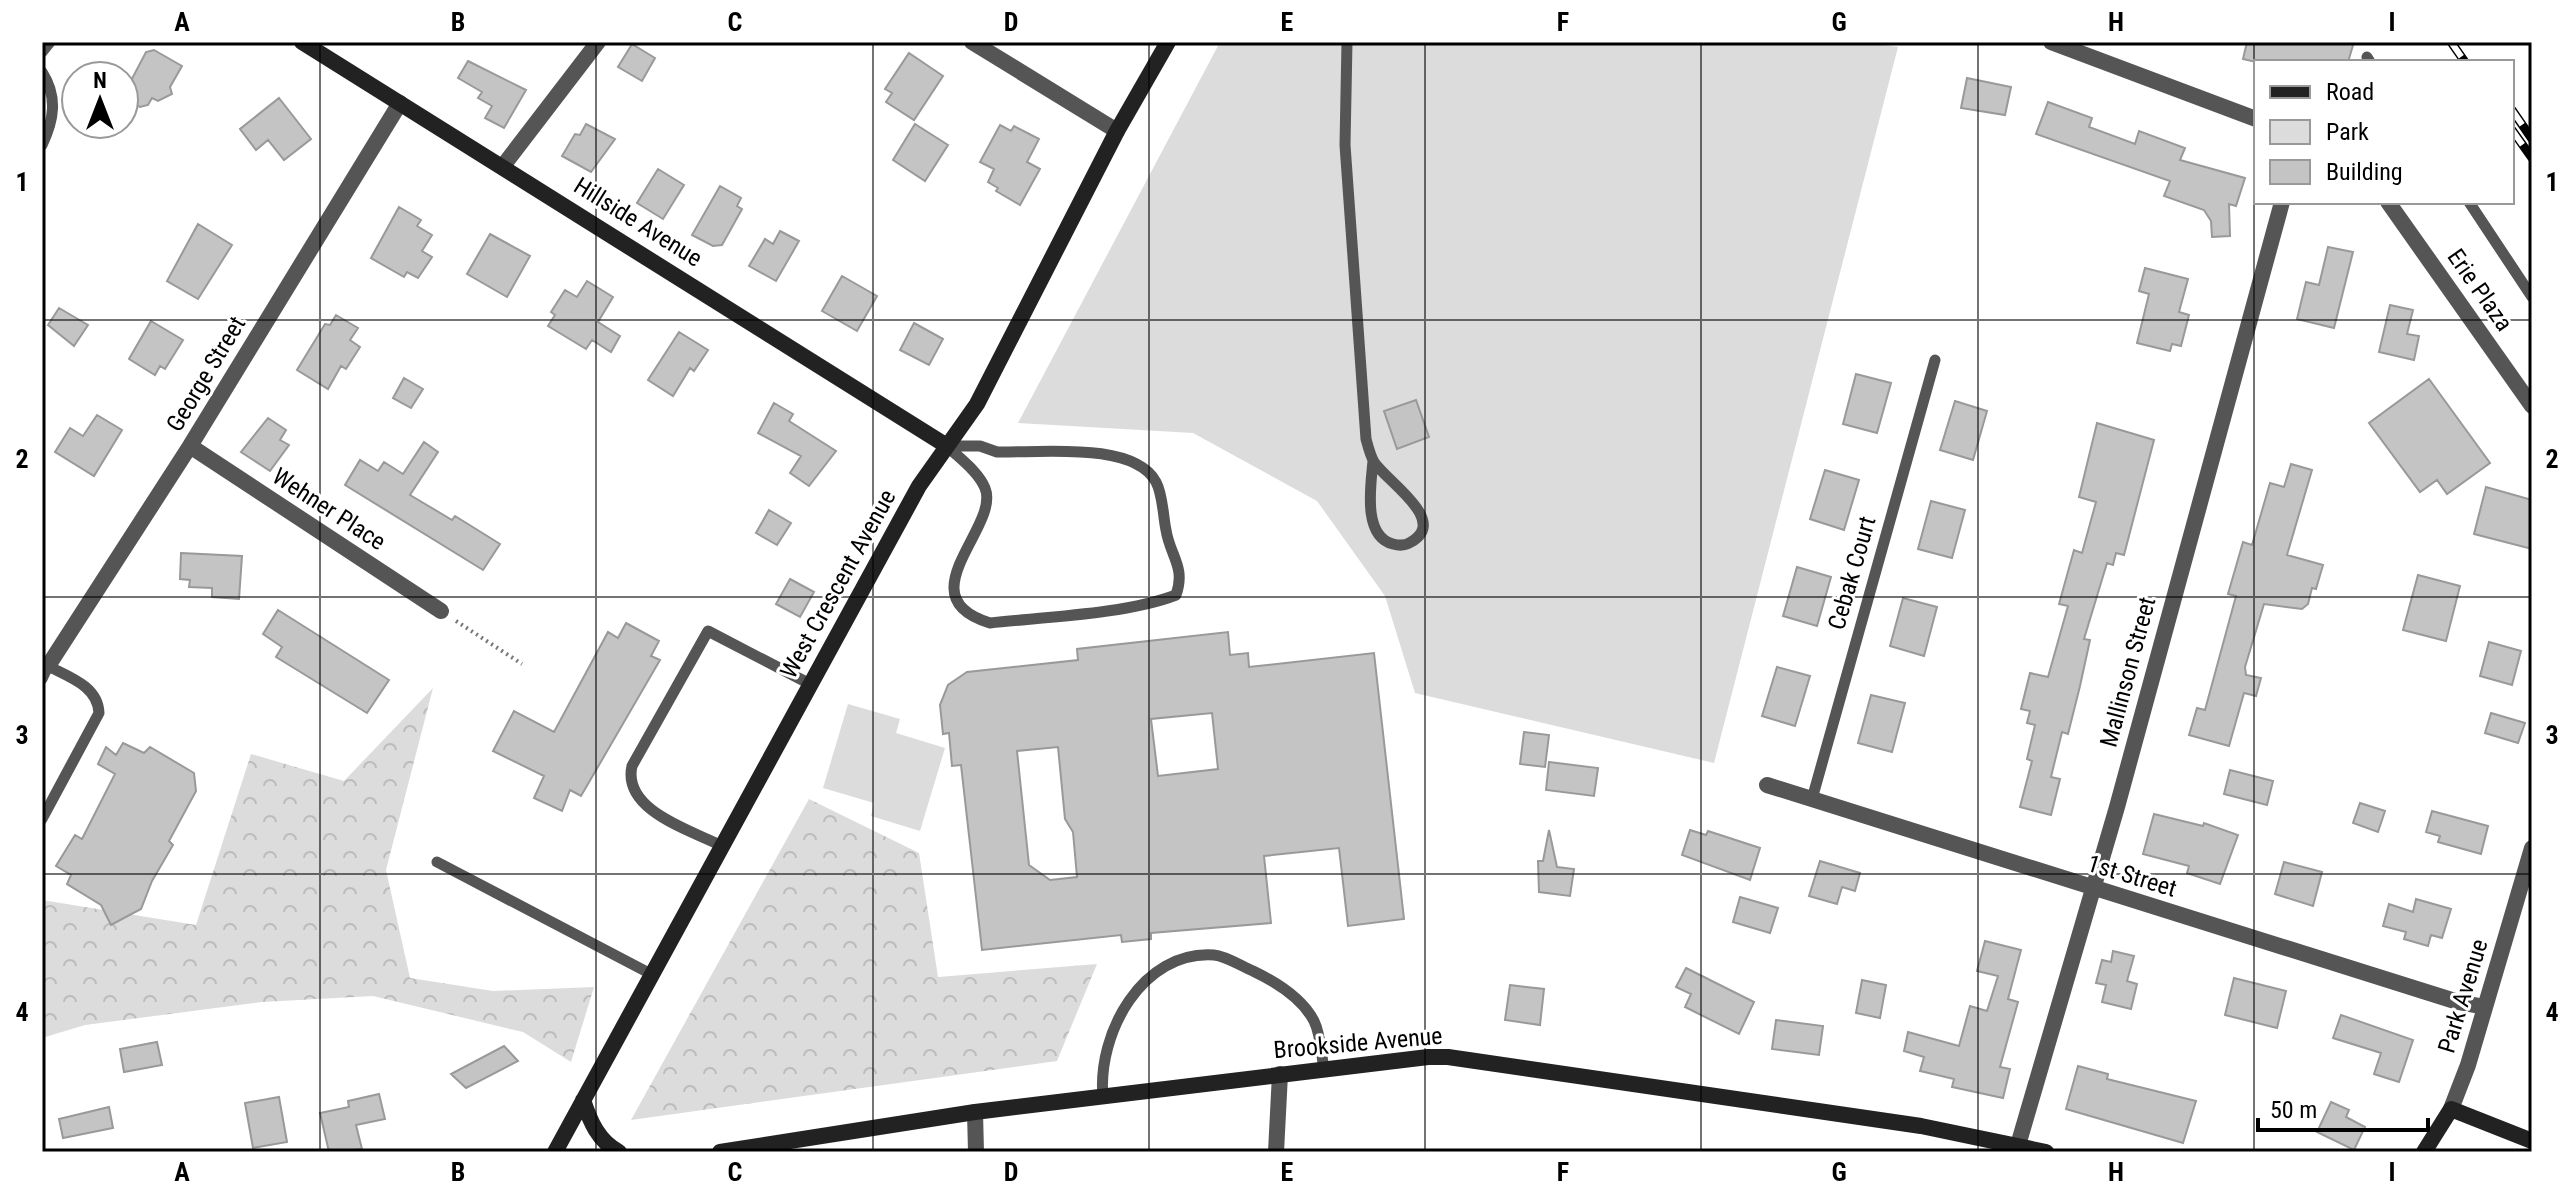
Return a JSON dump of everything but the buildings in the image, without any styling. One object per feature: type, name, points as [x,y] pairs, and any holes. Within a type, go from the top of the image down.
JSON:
[{"type":"main road","name":"Hillside Avenue","points":[[302,42],[947,446]]},
{"type":"main road","name":"West Crescent Avenue","points":[[555,1152],[919,486],[977,404],[1117,131],[1168,42]]},
{"type":"main road","name":"Brookside Avenue","points":[[720,1152],[975,1112],[1280,1074],[1448,1057],[1921,1126],[2046,1152]]},
{"type":"main road","points":[[583,1100],[589,1119],[605,1145],[619,1152]]},
{"type":"main road","points":[[2451,1109],[2532,1141]]},
{"type":"main road","name":"Park Avenue","points":[[2424,1152],[2451,1109]]},
{"type":"street","points":[[503,166],[598,42]]},
{"type":"street","points":[[972,42],[1117,131]]},
{"type":"street","points":[[2051,42],[2254,118]]},
{"type":"street","name":"George Street","points":[[45,672],[190,446],[400,103]]},
{"type":"street","name":"Mallinson Street","points":[[2018,1148],[2281,204]]},
{"type":"street","name":"Erie Plaza","points":[[2392,204],[2532,406]]},
{"type":"street","name":"Wehner Place","points":[[190,446],[441,611]]},
{"type":"street","name":"1st Street","points":[[1767,785],[2092,889],[2458,1002],[2485,1007]]},
{"type":"street","name":"Park Avenue","points":[[2451,1109],[2532,848]]},
{"type":"street","points":[[1276,1152],[1280,1074]]},
{"type":"street","points":[[975,1112],[976,1152]]},
{"type":"lane","points":[[42,52],[50,42]]},
{"type":"lane","points":[[1347,42],[1345,145],[1366,439],[1373,461],[1370,489],[1373,523],[1390,544],[1405,545],[1419,537],[1424,524],[1420,511],[1373,461]]},
{"type":"lane","points":[[42,72],[54,103],[50,128],[42,145]]},
{"type":"lane","points":[[2470,204],[2532,297]]},
{"type":"lane","name":"Cebak Court","points":[[1812,799],[1935,360]]},
{"type":"lane","points":[[947,446],[976,446],[1009,452],[1119,455],[1145,466],[1157,484],[1167,540],[1179,561],[1181,581],[1176,595],[1155,603],[1123,608],[990,623],[975,618],[963,610],[956,593],[957,570],[982,520],[987,504],[985,488],[947,446]]},
{"type":"lane","points":[[722,846],[642,803],[630,784],[632,766],[708,631],[810,684]]},
{"type":"lane","points":[[42,819],[99,713],[99,702],[89,689],[45,672]]},
{"type":"lane","points":[[437,862],[651,974]]},
{"type":"lane","points":[[1103,1097],[1101,1074],[1116,1022],[1144,983],[1166,964],[1190,957],[1216,955],[1264,976],[1288,991],[1315,1023],[1324,1069]]},
{"type":"path","points":[[441,611],[522,664]]},
{"type":"green space","points":[[1220,42],[1863,42],[1898,47],[1714,763],[1415,693],[1385,596],[1317,501],[1193,433],[1018,423]]},
{"type":"green space","points":[[433,688],[386,870],[410,978],[493,991],[594,987],[571,1062],[523,1032],[373,996],[262,1002],[85,1025],[42,1038],[42,900],[196,925],[251,754],[344,781]]},
{"type":"green space","points":[[848,704],[900,719],[896,733],[945,748],[920,831],[871,816],[874,803],[823,788]]},
{"type":"green space","points":[[809,799],[919,853],[938,977],[1097,964],[1057,1061],[631,1120]]},
{"type":"railway","points":[[2451,42],[2464,60]]},
{"type":"railway","points":[[2514,113],[2532,139]]},
{"type":"railway","points":[[2514,133],[2532,158]]}]
